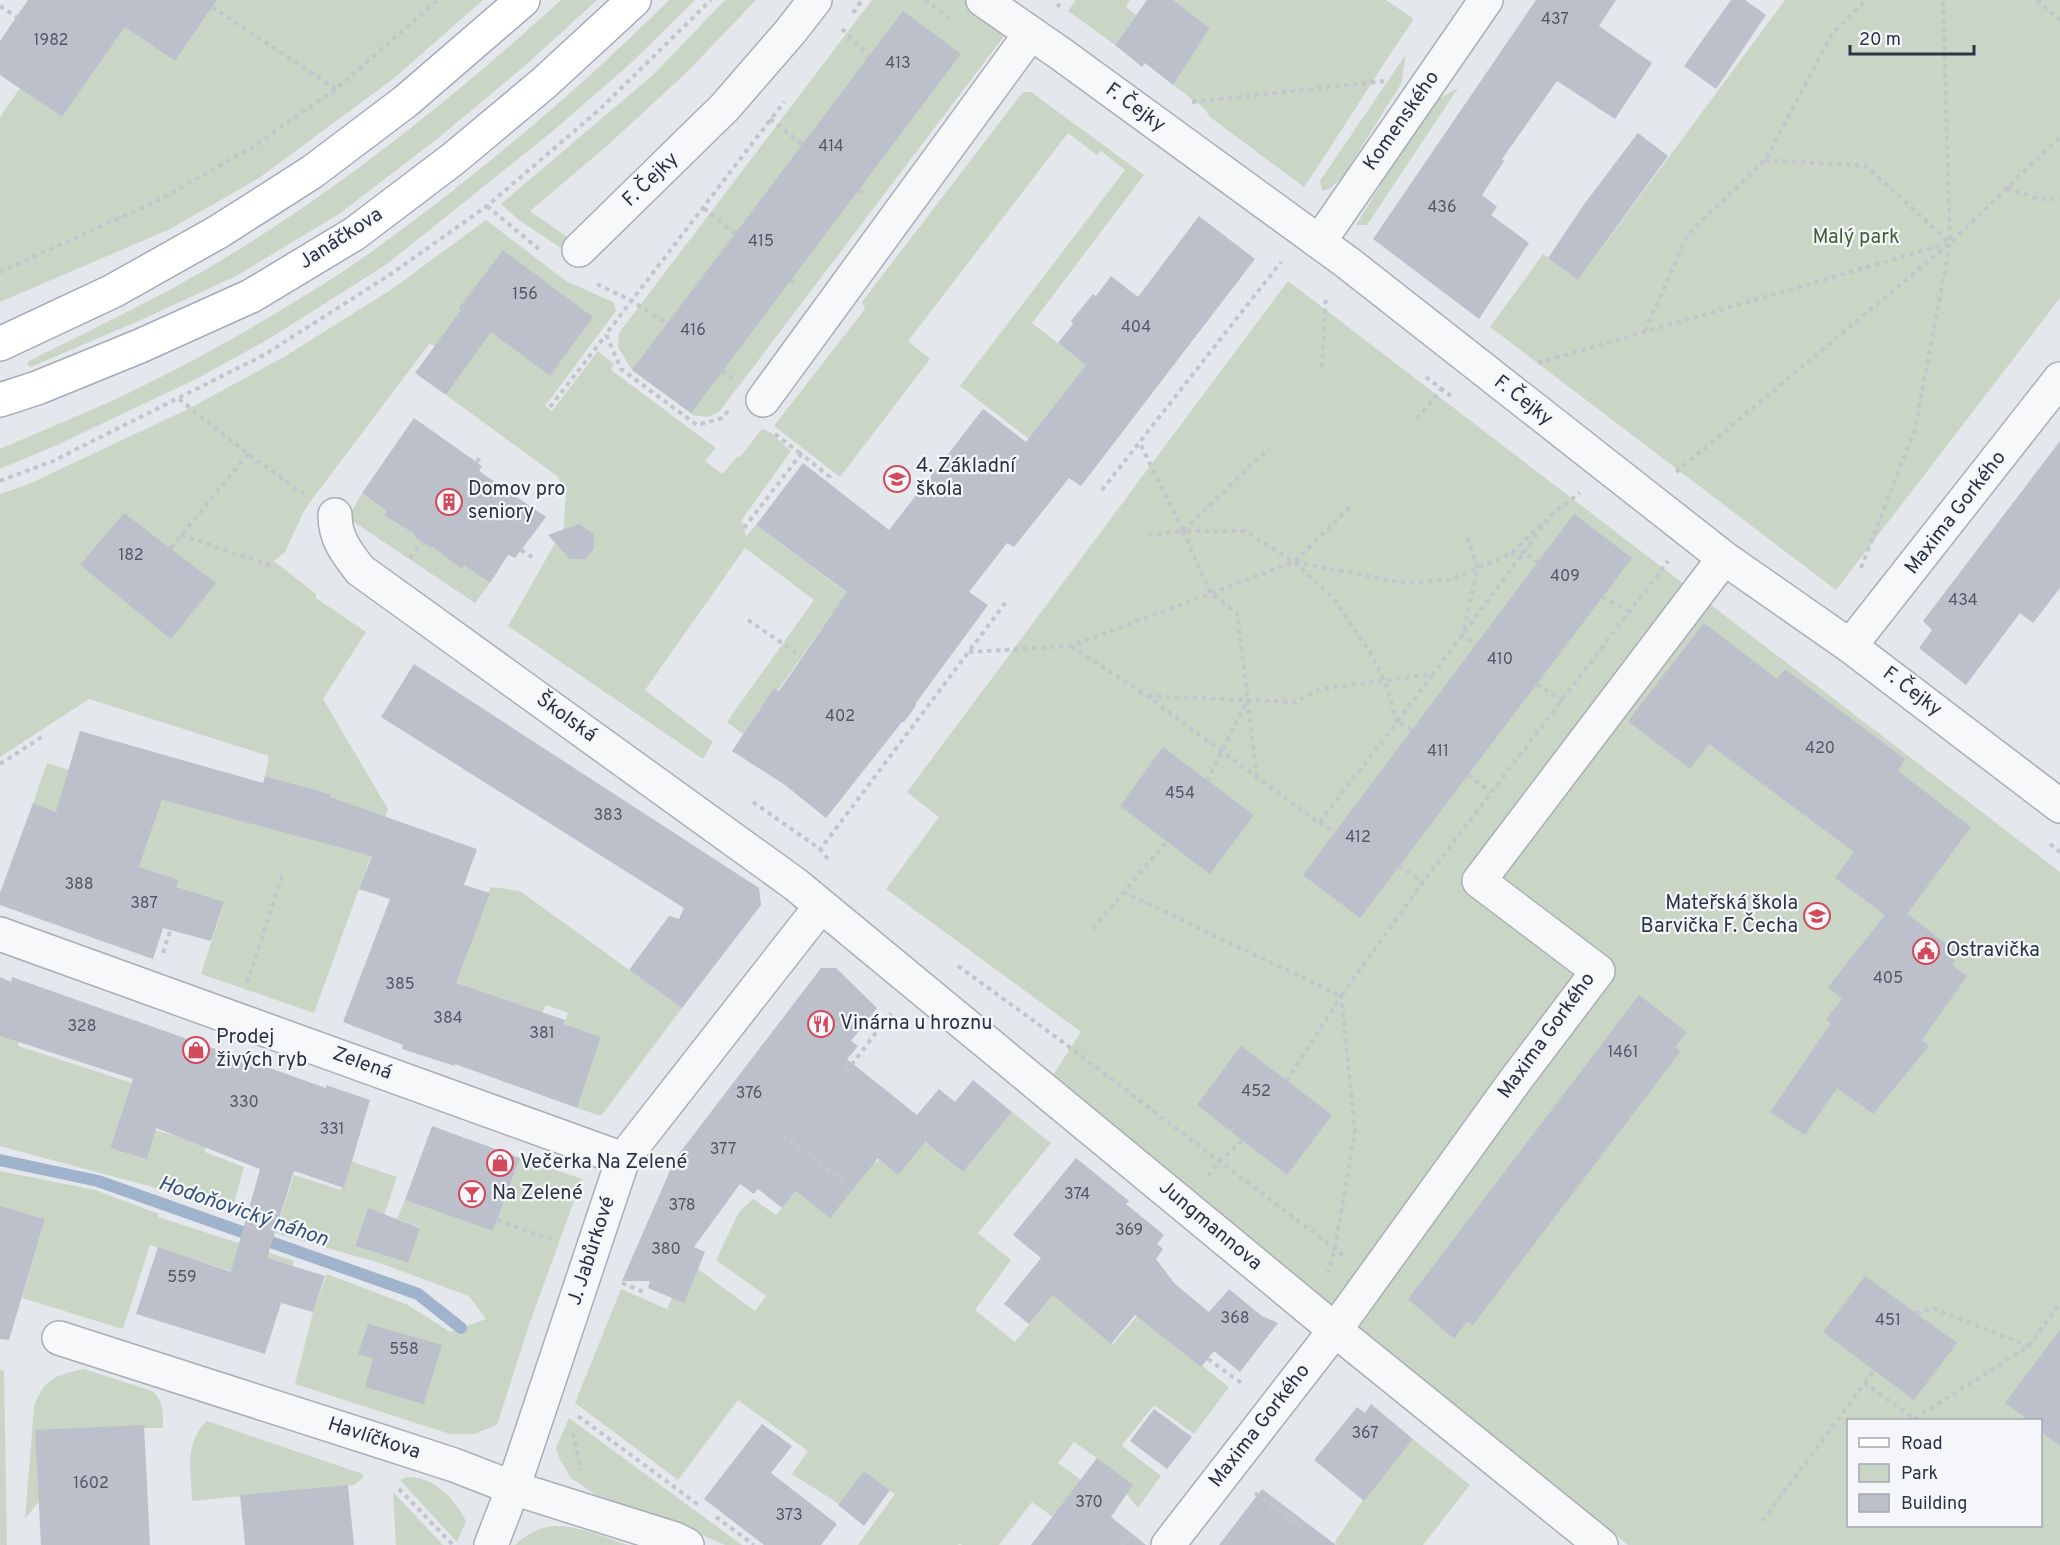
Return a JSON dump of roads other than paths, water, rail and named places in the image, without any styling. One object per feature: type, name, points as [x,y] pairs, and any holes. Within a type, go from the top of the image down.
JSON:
[{"type":"main road","points":[[0,344],[113,291],[218,232],[312,172],[406,101],[523,0]]},
{"type":"main road","name":"Janáčkova","points":[[0,400],[37,388],[119,354],[250,296],[354,234],[544,83],[634,0]]},
{"type":"street","name":"F. Čejky","points":[[579,250],[726,107],[815,0]]},
{"type":"street","name":"F. Čejky","points":[[983,0],[1291,221],[1724,558],[1850,646],[2060,806]]},
{"type":"street","name":"Komenského","points":[[1319,242],[1486,0]]},
{"type":"street","points":[[759,411],[1031,33]]},
{"type":"street","name":"Maxima Gorkého","points":[[1850,646],[2060,379]]},
{"type":"street","name":"Školská","points":[[334,515],[335,529],[344,549],[360,570],[795,884],[821,906]]},
{"type":"street","name":"Maxima Gorkého","points":[[1168,1545],[1335,1330],[1517,1078],[1598,971],[1479,881],[1724,558]]},
{"type":"street","name":"J. Jabůrkové","points":[[491,1545],[513,1488],[623,1159],[821,906]]},
{"type":"street","name":"Jungmannova","points":[[821,906],[1335,1330],[1601,1545]]},
{"type":"street","name":"Zelená","points":[[0,934],[623,1159]]},
{"type":"street","name":"Havlíčkova","points":[[59,1338],[414,1452],[513,1488],[675,1539],[687,1545]]},
{"type":"waterway","name":"Hodoňovický náhon","points":[[0,1160],[98,1181],[418,1294],[461,1328]]},
{"type":"place","name":"4. Základní škola","points":[[897,479]]},
{"type":"place","name":"Domov pro seniory","points":[[449,502]]},
{"type":"place","name":"Mateřská škola Barvička F. Čecha","points":[[1817,916]]},
{"type":"place","name":"Ostravička","points":[[1926,951]]},
{"type":"place","name":"Vinárna u hroznu","points":[[821,1024]]},
{"type":"place","name":"Prodej živých ryb","points":[[196,1050]]},
{"type":"place","name":"Večerka Na Zelené","points":[[500,1163]]},
{"type":"place","name":"Na Zelené","points":[[472,1194]]},
{"type":"park label","name":"Malý park","points":[[1856,238]]}]
